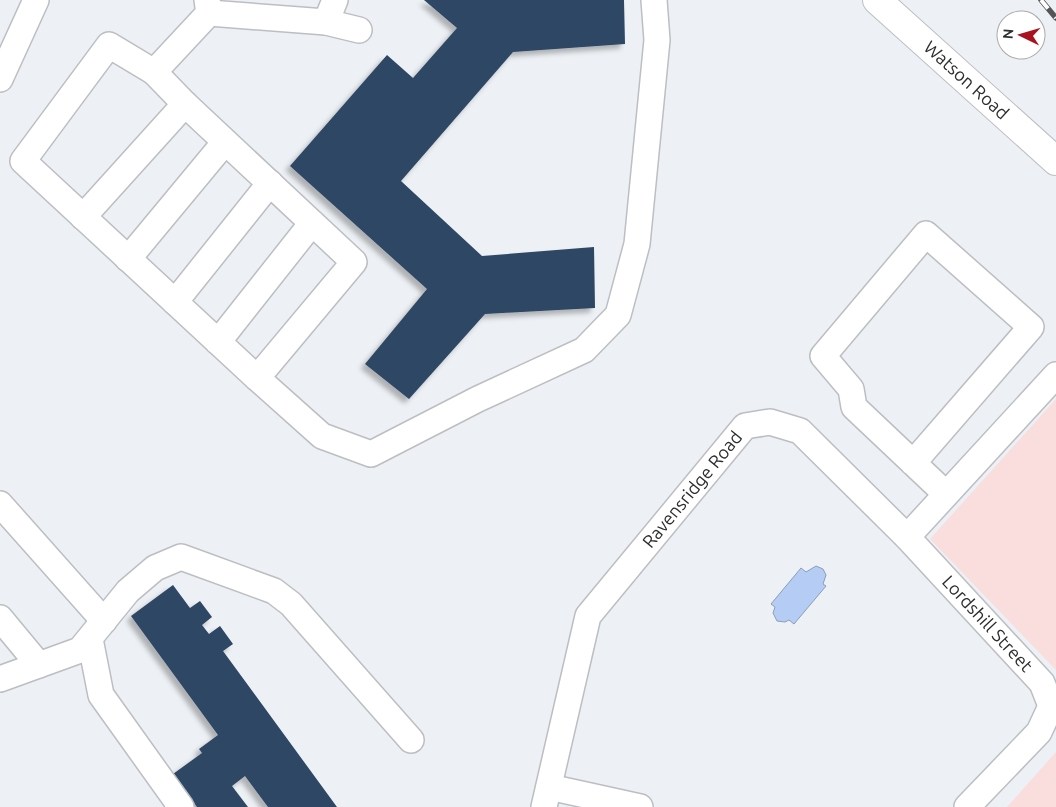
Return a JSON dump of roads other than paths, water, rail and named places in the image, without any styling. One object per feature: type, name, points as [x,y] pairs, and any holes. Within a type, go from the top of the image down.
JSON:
[{"type":"main road","name":"Watson Road","points":[[877,0],[1056,161]]},
{"type":"street","points":[[0,79],[36,0]]},
{"type":"street","points":[[257,378],[354,262],[185,104],[154,72],[109,45],[23,162],[257,378],[322,436],[371,454],[478,399],[584,350],[618,315],[637,244],[657,40],[654,0]]},
{"type":"street","points":[[154,72],[208,6],[331,11],[359,30]]},
{"type":"street","points":[[83,217],[185,104]]},
{"type":"street","points":[[128,259],[225,142]]},
{"type":"street","points":[[175,302],[270,183]]},
{"type":"street","points":[[218,342],[312,222]]},
{"type":"street","points":[[913,463],[1031,327],[926,234],[823,356],[851,389],[854,407],[913,463],[946,494]]},
{"type":"street","points":[[907,537],[1056,375]]},
{"type":"street","name":"Ravensridge Road","points":[[546,797],[588,616],[745,426],[770,422],[800,431],[907,537]]},
{"type":"street","points":[[4,515],[97,630],[101,695],[181,807]]},
{"type":"street","name":"Lordshill Street","points":[[907,537],[1042,683],[1050,706],[1039,732],[967,807]]},
{"type":"street","points":[[0,679],[80,650],[128,591],[155,568],[181,557],[274,591],[291,604],[411,740]]},
{"type":"street","points":[[0,618],[39,665]]},
{"type":"street","points":[[546,797],[640,807]]},
{"type":"water","points":[[816,566],[823,569],[826,575],[823,584],[826,586],[794,624],[789,620],[785,622],[777,621],[773,613],[775,607],[771,604],[801,568],[806,572]]},
{"type":"railway","points":[[1041,0],[1056,18]]}]
